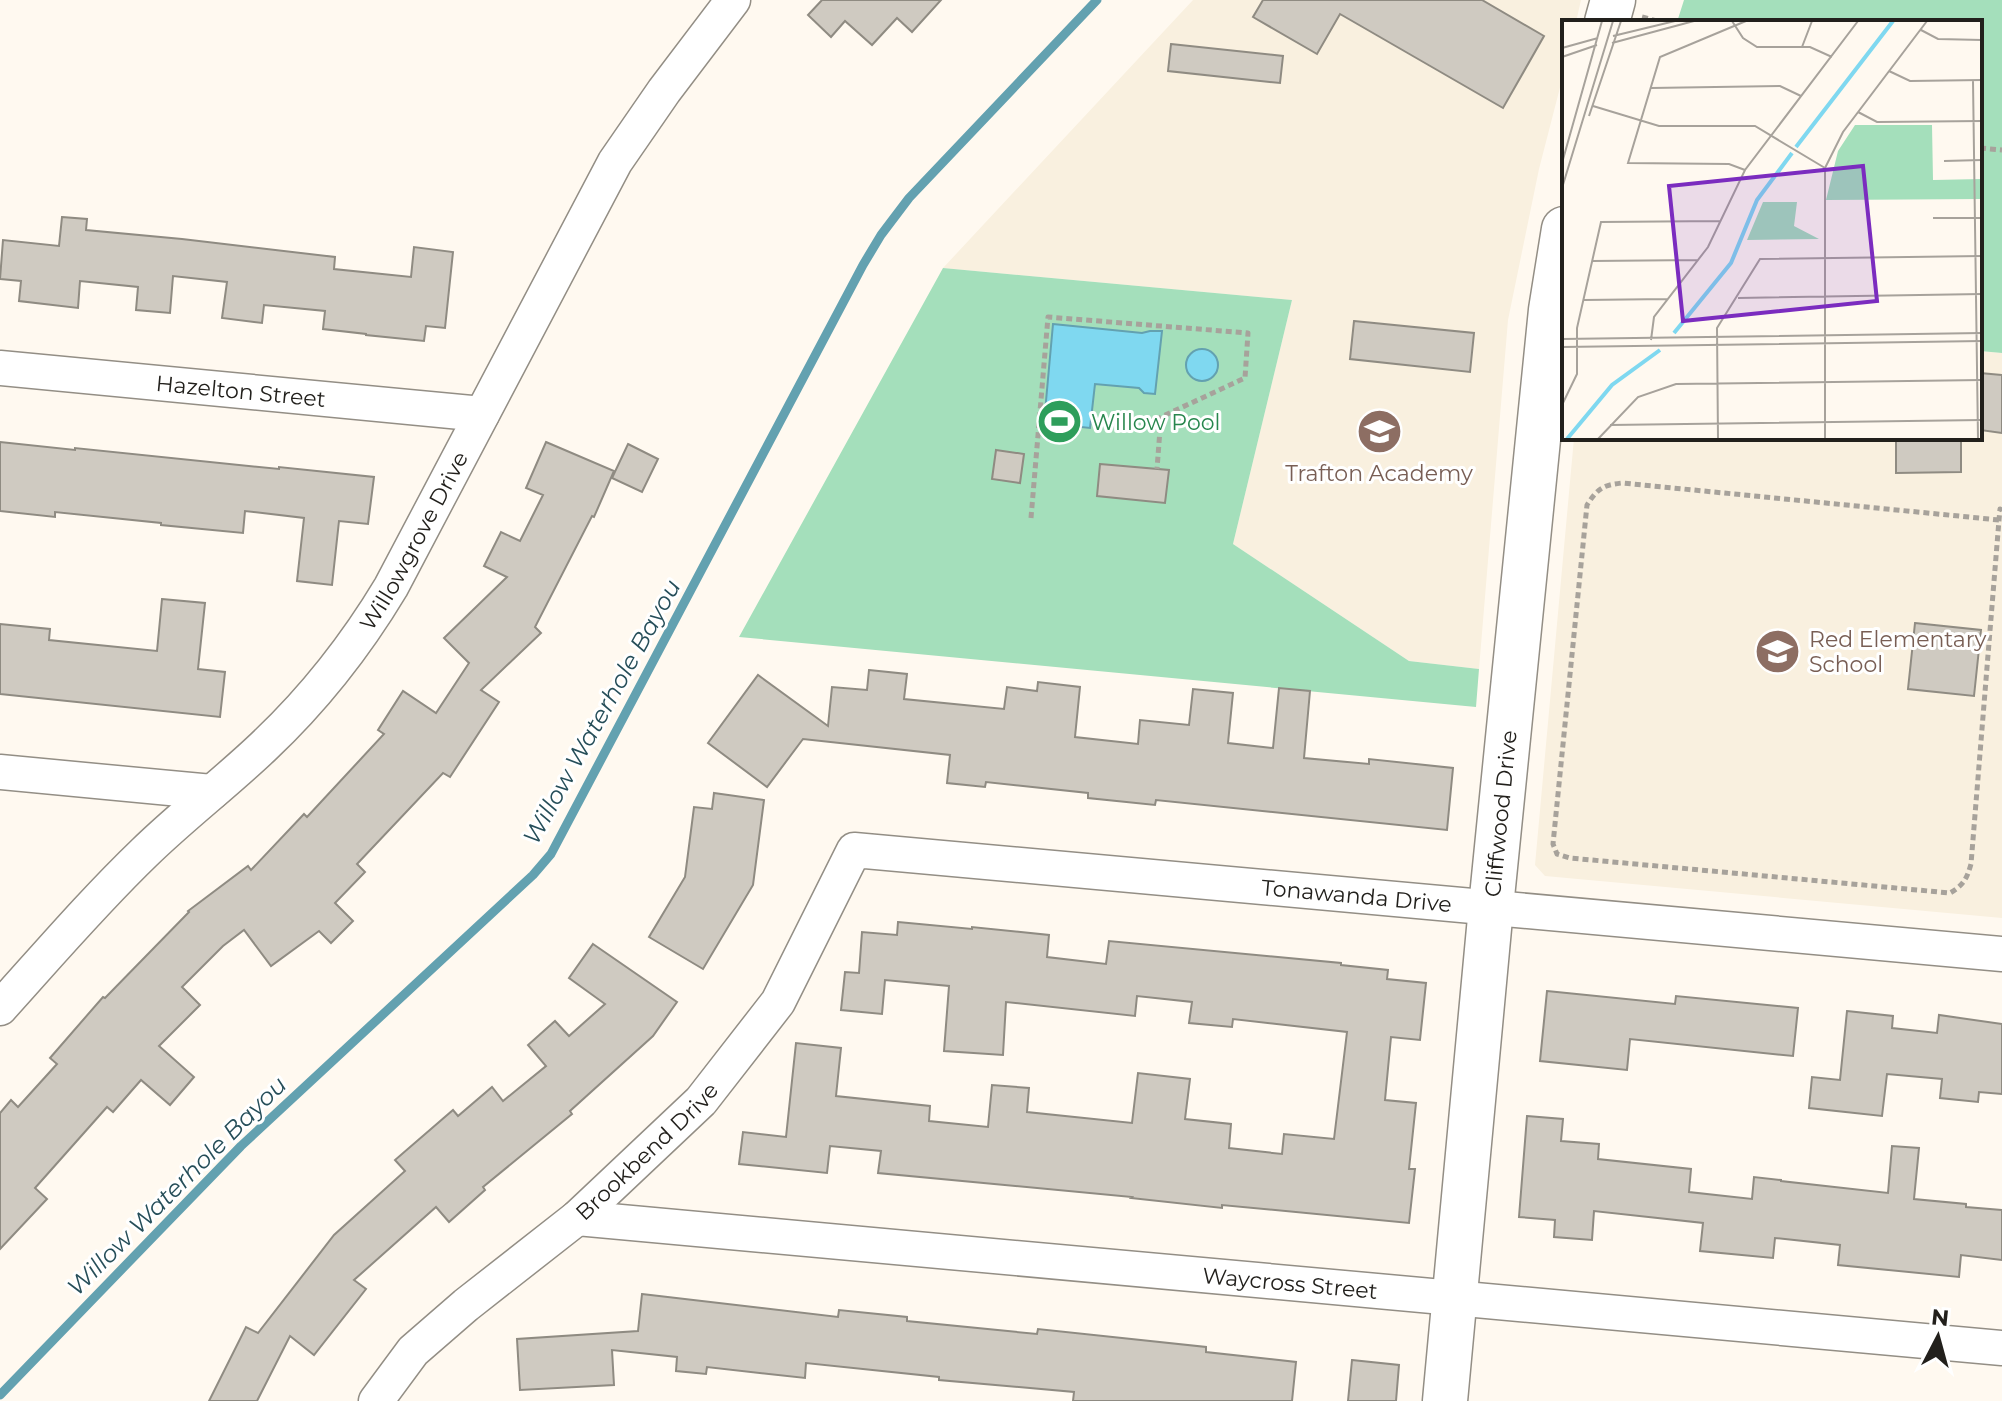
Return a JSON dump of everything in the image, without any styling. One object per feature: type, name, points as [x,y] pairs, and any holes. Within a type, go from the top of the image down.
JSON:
[{"type":"street","name":"Willowgrove Drive","points":[[0,1008],[144,853],[301,709],[365,631],[615,162],[733,0]]},
{"type":"street","points":[[1608,20],[1613,0]]},
{"type":"street","name":"Cliffwood Drive","points":[[1445,1401],[1551,310],[1562,241]]},
{"type":"street","name":"Hazelton Street","points":[[0,368],[482,414]]},
{"type":"street","points":[[0,772],[212,792]]},
{"type":"street","name":"Tonawanda Drive","points":[[854,850],[2002,954]]},
{"type":"street","name":"Brookbend Drive","points":[[376,1401],[413,1351],[577,1218],[701,1101],[778,1002],[854,850]]},
{"type":"street","name":"Waycross Street","points":[[577,1218],[2002,1348]]},
{"type":"path","points":[[1982,148],[2002,150]]},
{"type":"path","points":[[1031,518],[1048,317],[1248,333],[1245,378],[1161,417],[1157,469]]},
{"type":"path","points":[[1999,520],[1622,483],[1606,485],[1595,493],[1587,505],[1553,844],[1557,854],[1570,858],[1950,893],[1961,887],[1971,864],[2002,510]]},
{"type":"shaded area","name":"Trafton Academy","points":[[1193,0],[1581,0],[1576,20],[1562,20],[1562,80],[1539,169],[1508,320],[1479,669],[1409,661],[1233,544],[1292,300],[943,268]]},
{"type":"shaded area","name":"Red Elementary School","points":[[1982,351],[2002,353],[2002,918],[1545,876],[1535,865],[1574,440],[1982,440]]},
{"type":"green space","points":[[1684,0],[2002,0],[2002,353],[1982,351],[1982,20],[1678,20]]},
{"type":"green space","name":"Willow Pool","points":[[943,268],[1292,300],[1233,544],[1409,661],[1479,669],[1476,707],[739,637]]},
{"type":"water","points":[[1053,324],[1142,333],[1162,331],[1155,394],[1144,393],[1139,388],[1095,384],[1090,428],[1044,423]]},
{"type":"water","points":[[1202,349],[1214,353],[1218,365],[1214,377],[1202,381],[1190,377],[1186,365],[1190,353]]},
{"type":"building","points":[[822,0],[941,0],[912,32],[897,18],[872,45],[845,21],[831,37],[808,15]]},
{"type":"building","points":[[1263,0],[1482,0],[1544,36],[1503,108],[1340,14],[1317,54],[1253,17]]},
{"type":"building","points":[[1171,44],[1283,56],[1280,83],[1168,71]]},
{"type":"building","points":[[62,217],[87,219],[86,230],[335,257],[334,269],[411,277],[414,247],[453,252],[445,328],[426,326],[424,341],[366,335],[323,329],[325,311],[264,305],[262,323],[222,318],[227,282],[173,276],[170,313],[136,310],[138,287],[80,281],[78,308],[19,301],[21,281],[0,279],[3,240],[59,246]]},
{"type":"building","points":[[1354,321],[1474,333],[1470,372],[1350,359]]},
{"type":"building","points":[[1982,373],[2002,375],[2002,433],[1982,430]]},
{"type":"building","points":[[1896,440],[1961,440],[1961,472],[1896,473]]},
{"type":"building","points":[[0,442],[374,477],[368,524],[339,521],[332,585],[297,581],[304,518],[245,511],[243,533],[55,512],[55,517],[0,511]]},
{"type":"building","points":[[546,442],[614,471],[594,517],[535,627],[541,633],[481,690],[499,702],[450,777],[443,773],[357,864],[365,872],[335,903],[353,921],[331,943],[319,931],[271,966],[244,930],[223,946],[182,987],[200,1005],[159,1046],[194,1077],[170,1105],[141,1080],[113,1112],[107,1107],[35,1188],[47,1199],[0,1249],[0,1113],[11,1100],[18,1107],[57,1064],[50,1058],[103,997],[188,911],[248,866],[251,870],[304,814],[307,817],[384,734],[378,730],[403,691],[436,713],[469,663],[444,638],[507,577],[484,566],[501,532],[520,541],[543,495],[526,488]]},
{"type":"building","points":[[628,444],[658,459],[642,492],[612,478]]},
{"type":"building","points":[[996,450],[1024,454],[1020,483],[992,479]]},
{"type":"building","points":[[1100,464],[1169,470],[1165,503],[1097,496]]},
{"type":"building","points":[[162,599],[205,603],[198,669],[225,672],[220,717],[0,694],[0,624],[50,629],[49,640],[157,651]]},
{"type":"building","points":[[1915,623],[1981,630],[1974,696],[1908,689]]},
{"type":"building","points":[[869,670],[907,674],[904,699],[1004,709],[1007,687],[1037,691],[1038,682],[1080,687],[1075,737],[1138,744],[1140,720],[1189,725],[1193,689],[1233,693],[1228,743],[1273,748],[1279,688],[1310,691],[1304,758],[1369,764],[1369,759],[1453,768],[1447,830],[1156,800],[1155,805],[1088,798],[1088,793],[986,782],[985,787],[947,783],[950,755],[803,739],[767,787],[708,743],[758,675],[828,726],[832,687],[867,690]]},
{"type":"building","points":[[714,793],[764,800],[753,885],[703,969],[649,937],[685,877],[694,807],[712,809]]},
{"type":"building","points":[[898,922],[1049,935],[1047,957],[1106,964],[1109,941],[1341,963],[1388,970],[1387,979],[1426,983],[1420,1040],[1391,1037],[1385,1100],[1416,1103],[1409,1169],[1415,1169],[1409,1223],[1222,1205],[1222,1208],[878,1173],[881,1151],[830,1146],[827,1173],[739,1164],[743,1132],[786,1137],[796,1043],[841,1048],[836,1096],[930,1106],[929,1121],[988,1127],[992,1085],[1029,1088],[1027,1112],[1132,1123],[1138,1073],[1190,1079],[1185,1119],[1231,1124],[1229,1148],[1282,1154],[1284,1134],[1334,1139],[1347,1032],[1233,1019],[1232,1027],[1189,1023],[1192,1002],[1137,996],[1135,1016],[1006,1002],[1003,1055],[944,1051],[949,986],[885,980],[882,1014],[841,1010],[845,972],[859,973],[862,932],[897,935]]},
{"type":"building","points":[[593,944],[677,1002],[653,1036],[570,1111],[572,1114],[483,1187],[485,1190],[449,1222],[436,1207],[354,1280],[366,1289],[314,1355],[290,1336],[257,1401],[209,1401],[246,1327],[258,1333],[334,1235],[405,1171],[395,1160],[453,1110],[458,1116],[492,1087],[503,1101],[546,1066],[528,1045],[555,1021],[569,1036],[605,1004],[569,978]]},
{"type":"building","points":[[1547,991],[1675,1004],[1676,996],[1798,1008],[1793,1056],[1630,1039],[1627,1070],[1540,1061]]},
{"type":"building","points":[[1847,1011],[1893,1016],[1892,1028],[1937,1033],[1939,1015],[2002,1024],[2002,1094],[1979,1092],[1978,1102],[1940,1098],[1942,1079],[1887,1074],[1882,1116],[1809,1108],[1812,1077],[1840,1080]]},
{"type":"building","points":[[1527,1116],[1563,1119],[1561,1141],[1599,1144],[1598,1159],[1691,1169],[1689,1192],[1752,1199],[1754,1177],[1888,1193],[1892,1146],[1919,1148],[1914,1199],[2002,1210],[2002,1260],[1961,1255],[1959,1277],[1838,1265],[1840,1245],[1775,1238],[1773,1258],[1700,1251],[1703,1223],[1594,1211],[1592,1240],[1554,1237],[1555,1220],[1519,1217]]},
{"type":"building","points":[[642,1294],[838,1317],[839,1310],[907,1317],[907,1321],[1037,1334],[1038,1329],[1206,1347],[1206,1352],[1296,1362],[1292,1401],[1073,1401],[1074,1392],[939,1380],[939,1377],[806,1363],[805,1378],[707,1367],[706,1374],[676,1371],[677,1357],[612,1350],[614,1385],[520,1390],[517,1339],[638,1331]]},
{"type":"building","points":[[1352,1360],[1399,1365],[1396,1401],[1348,1401]]},
{"type":"waterway","name":"Willow Waterhole Bayou","points":[[0,1395],[241,1146],[533,875],[551,854],[881,235],[909,198],[1097,0]]},
{"type":"place","name":"Willow Pool","points":[[1060,422]]},
{"type":"place","name":"Trafton Academy","points":[[1379,432]]},
{"type":"place","name":"Red Elementary School","points":[[1778,652]]}]
